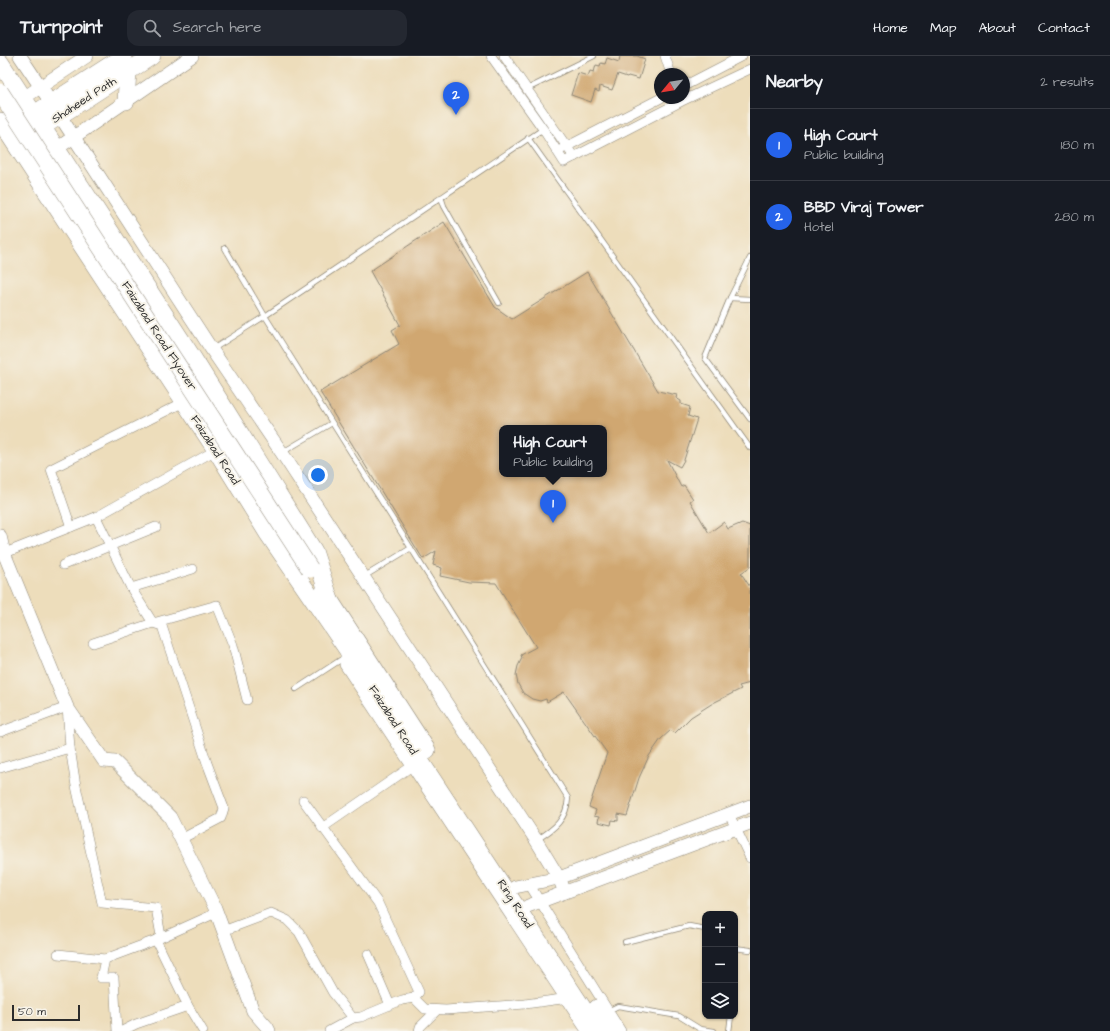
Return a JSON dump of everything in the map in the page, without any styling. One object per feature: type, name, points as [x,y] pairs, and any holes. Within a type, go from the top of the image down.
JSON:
[{"type":"highway","name":"Shaheed Path","points":[[7,132],[38,121],[126,64],[152,56]]},
{"type":"highway","points":[[0,62],[193,358],[314,551],[330,600]]},
{"type":"highway","points":[[126,64],[126,101]]},
{"type":"highway","name":"Faizabad Road Flyover","points":[[0,92],[330,600]]},
{"type":"highway","name":"Faizabad Road","points":[[7,132],[216,450],[268,534],[416,764],[431,777]]},
{"type":"highway","name":"Faizabad Road","points":[[330,600],[522,886],[604,1013],[612,1031]]},
{"type":"highway","name":"Ring Road","points":[[431,777],[570,998],[598,1031]]},
{"type":"street","points":[[20,56],[212,350],[364,577],[536,840],[559,878],[565,892]]},
{"type":"street","points":[[0,114],[87,56]]},
{"type":"street","points":[[30,167],[192,56]]},
{"type":"street","points":[[491,56],[543,128],[564,162],[674,104]]},
{"type":"street","points":[[504,56],[574,157]]},
{"type":"street","points":[[665,56],[669,68]]},
{"type":"street","points":[[690,83],[740,56]]},
{"type":"street","points":[[690,96],[750,69]]},
{"type":"street","points":[[557,151],[654,101]]},
{"type":"street","points":[[71,527],[51,469],[184,402]]},
{"type":"street","points":[[2,554],[96,518],[216,450]]},
{"type":"street","points":[[96,518],[131,588],[153,623],[162,626],[207,763],[224,808],[221,818],[181,839]]},
{"type":"street","points":[[63,565],[156,527]]},
{"type":"street","points":[[0,536],[2,554],[67,707],[104,761],[115,762],[170,816],[216,913],[253,1011],[269,1031]]},
{"type":"street","points":[[131,588],[193,569]]},
{"type":"street","points":[[93,643],[153,623],[217,605],[233,645],[247,700]]},
{"type":"street","points":[[0,732],[67,707]]},
{"type":"street","points":[[67,707],[70,748],[76,786],[102,903],[156,908],[161,936],[156,940]]},
{"type":"street","points":[[0,768],[70,748]]},
{"type":"street","points":[[322,828],[416,764],[570,998],[586,1031]]},
{"type":"street","points":[[303,800],[378,903],[419,992],[414,998],[402,1000],[361,1017],[354,1018],[329,1031]]},
{"type":"street","points":[[522,886],[559,878],[750,806]]},
{"type":"street","points":[[729,814],[750,858]]},
{"type":"street","points":[[533,904],[750,823]]},
{"type":"street","points":[[58,954],[105,959],[156,940],[216,913]]},
{"type":"street","points":[[223,931],[271,913],[288,920],[299,932],[333,993],[354,1018]]},
{"type":"street","points":[[156,940],[188,1006],[203,1031]]},
{"type":"street","points":[[368,954],[390,1005]]},
{"type":"street","points":[[105,959],[101,978],[114,978],[117,1031]]},
{"type":"street","points":[[414,998],[425,1009],[446,1010],[526,1004],[570,998]]},
{"type":"street","points":[[122,1031],[188,1006]]},
{"type":"street","points":[[419,1031],[437,1010]]},
{"type":"street","points":[[604,1013],[621,1031]]},
{"type":"lane","points":[[527,89],[594,56]]},
{"type":"lane","points":[[212,350],[265,316],[543,128]]},
{"type":"lane","points":[[528,138],[750,448]]},
{"type":"lane","points":[[441,197],[444,206],[499,303]]},
{"type":"lane","points":[[225,248],[265,316],[568,798],[568,808],[564,816],[551,831],[536,840]]},
{"type":"lane","points":[[750,258],[730,298],[705,358],[750,419]]},
{"type":"lane","points":[[730,298],[750,299]]},
{"type":"lane","points":[[282,453],[332,423]]},
{"type":"lane","points":[[364,577],[411,548]]},
{"type":"lane","points":[[296,689],[345,652]]},
{"type":"lane","points":[[625,942],[689,926],[702,928]]},
{"type":"lane","points":[[738,948],[750,950]]},
{"type":"lane","points":[[604,1013],[618,1006],[679,1016],[700,1029],[714,1031]]},
{"type":"lane","points":[[729,1031],[730,1019]]},
{"type":"building","points":[[620,56],[637,56],[645,59],[639,79],[618,74],[612,90],[600,86],[599,92],[595,90],[591,102],[571,95],[578,73],[588,76],[590,71],[594,72],[596,65],[600,66],[601,63],[605,64],[607,58],[619,62]]},
{"type":"building","points":[[444,222],[495,307],[512,319],[587,272],[658,391],[677,395],[676,398],[681,401],[681,404],[690,407],[688,416],[697,419],[684,460],[680,467],[667,460],[681,487],[684,485],[693,499],[690,501],[709,533],[724,522],[728,529],[742,523],[750,526],[750,567],[741,573],[750,587],[750,683],[739,686],[741,689],[713,703],[691,717],[674,734],[671,730],[661,739],[649,756],[639,778],[627,816],[618,814],[618,821],[612,820],[611,825],[598,822],[599,817],[594,816],[596,810],[589,807],[607,753],[564,692],[547,702],[546,699],[540,701],[532,699],[523,693],[518,684],[516,675],[522,658],[521,655],[536,647],[496,583],[469,582],[440,576],[442,568],[433,565],[436,551],[423,559],[320,392],[399,344],[392,330],[400,325],[370,271]]},
{"type":"place","name":"BBD Viraj Tower","points":[[456,115]]},
{"type":"place","name":"High Court","points":[[553,523]]}]
